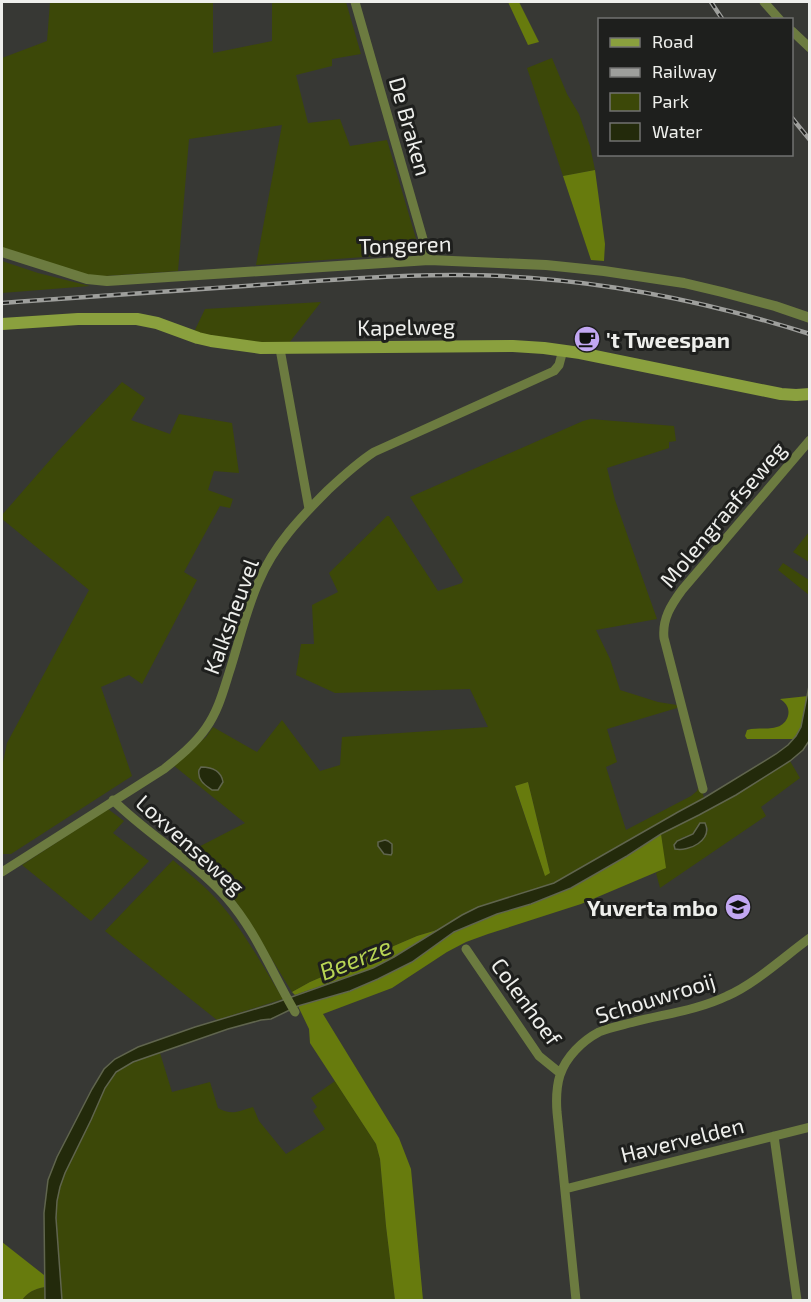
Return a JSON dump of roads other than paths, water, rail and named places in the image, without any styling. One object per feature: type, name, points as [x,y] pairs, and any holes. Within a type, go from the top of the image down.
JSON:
[{"type":"main road","name":"Kapelweg","points":[[2,324],[78,319],[137,319],[211,341],[280,349],[513,346],[563,350],[781,394],[810,394]]},
{"type":"street","name":"De Braken","points":[[355,2],[429,260]]},
{"type":"street","points":[[764,2],[778,18]]},
{"type":"street","points":[[793,33],[810,48]]},
{"type":"street","name":"Tongeren","points":[[2,252],[87,279],[107,281],[429,260],[546,265],[684,283],[775,306],[810,318]]},
{"type":"street","points":[[280,349],[309,509]]},
{"type":"street","name":"Kalksheuvel","points":[[2,872],[164,769],[183,754],[207,726],[221,700],[259,580],[279,544],[309,509],[345,474],[363,459],[386,447],[554,370],[559,365],[563,350]]},
{"type":"street","name":"Molengraafseweg","points":[[703,789],[666,649],[663,631],[667,613],[682,590],[810,440]]},
{"type":"street","name":"Loxvenseweg","points":[[113,800],[130,817],[191,865],[224,895],[244,920],[294,1011]]},
{"type":"street","name":"Schouwrooij","points":[[576,1300],[556,1093],[560,1073],[567,1060],[585,1040],[602,1031],[727,997],[745,987],[810,938]]},
{"type":"street","name":"Colenhoef","points":[[466,949],[539,1056],[560,1073]]},
{"type":"street","name":"Havervelden","points":[[565,1189],[810,1127]]},
{"type":"street","points":[[774,1136],[797,1300]]},
{"type":"water","points":[[809,686],[809,741],[803,750],[790,761],[736,795],[661,834],[571,888],[454,932],[412,962],[350,991],[298,1006],[271,1019],[228,1029],[133,1062],[116,1072],[105,1088],[60,1187],[56,1218],[62,1300],[45,1300],[44,1213],[48,1180],[57,1157],[92,1089],[104,1069],[115,1059],[138,1047],[272,1004],[373,968],[478,907],[554,883],[704,798],[788,745],[801,727]]},
{"type":"water","points":[[201,767],[218,772],[223,782],[218,790],[212,790],[202,782],[199,777]]},
{"type":"water","points":[[700,823],[705,823],[707,829],[703,839],[693,847],[675,849],[674,845],[677,841],[693,834]]},
{"type":"water","points":[[385,840],[392,844],[391,855],[384,854],[378,846],[378,842]]},
{"type":"railway","points":[[711,2],[722,18]]},
{"type":"railway","points":[[793,119],[810,140]]},
{"type":"railway","points":[[2,303],[369,278],[434,275],[499,276],[566,281],[637,291],[706,305],[810,334]]},
{"type":"place","name":"'t Tweespan","points":[[587,339]]},
{"type":"place","name":"Yuverta mbo","points":[[738,907]]},
{"type":"water label","name":"Beerze","points":[[355,958]]}]
